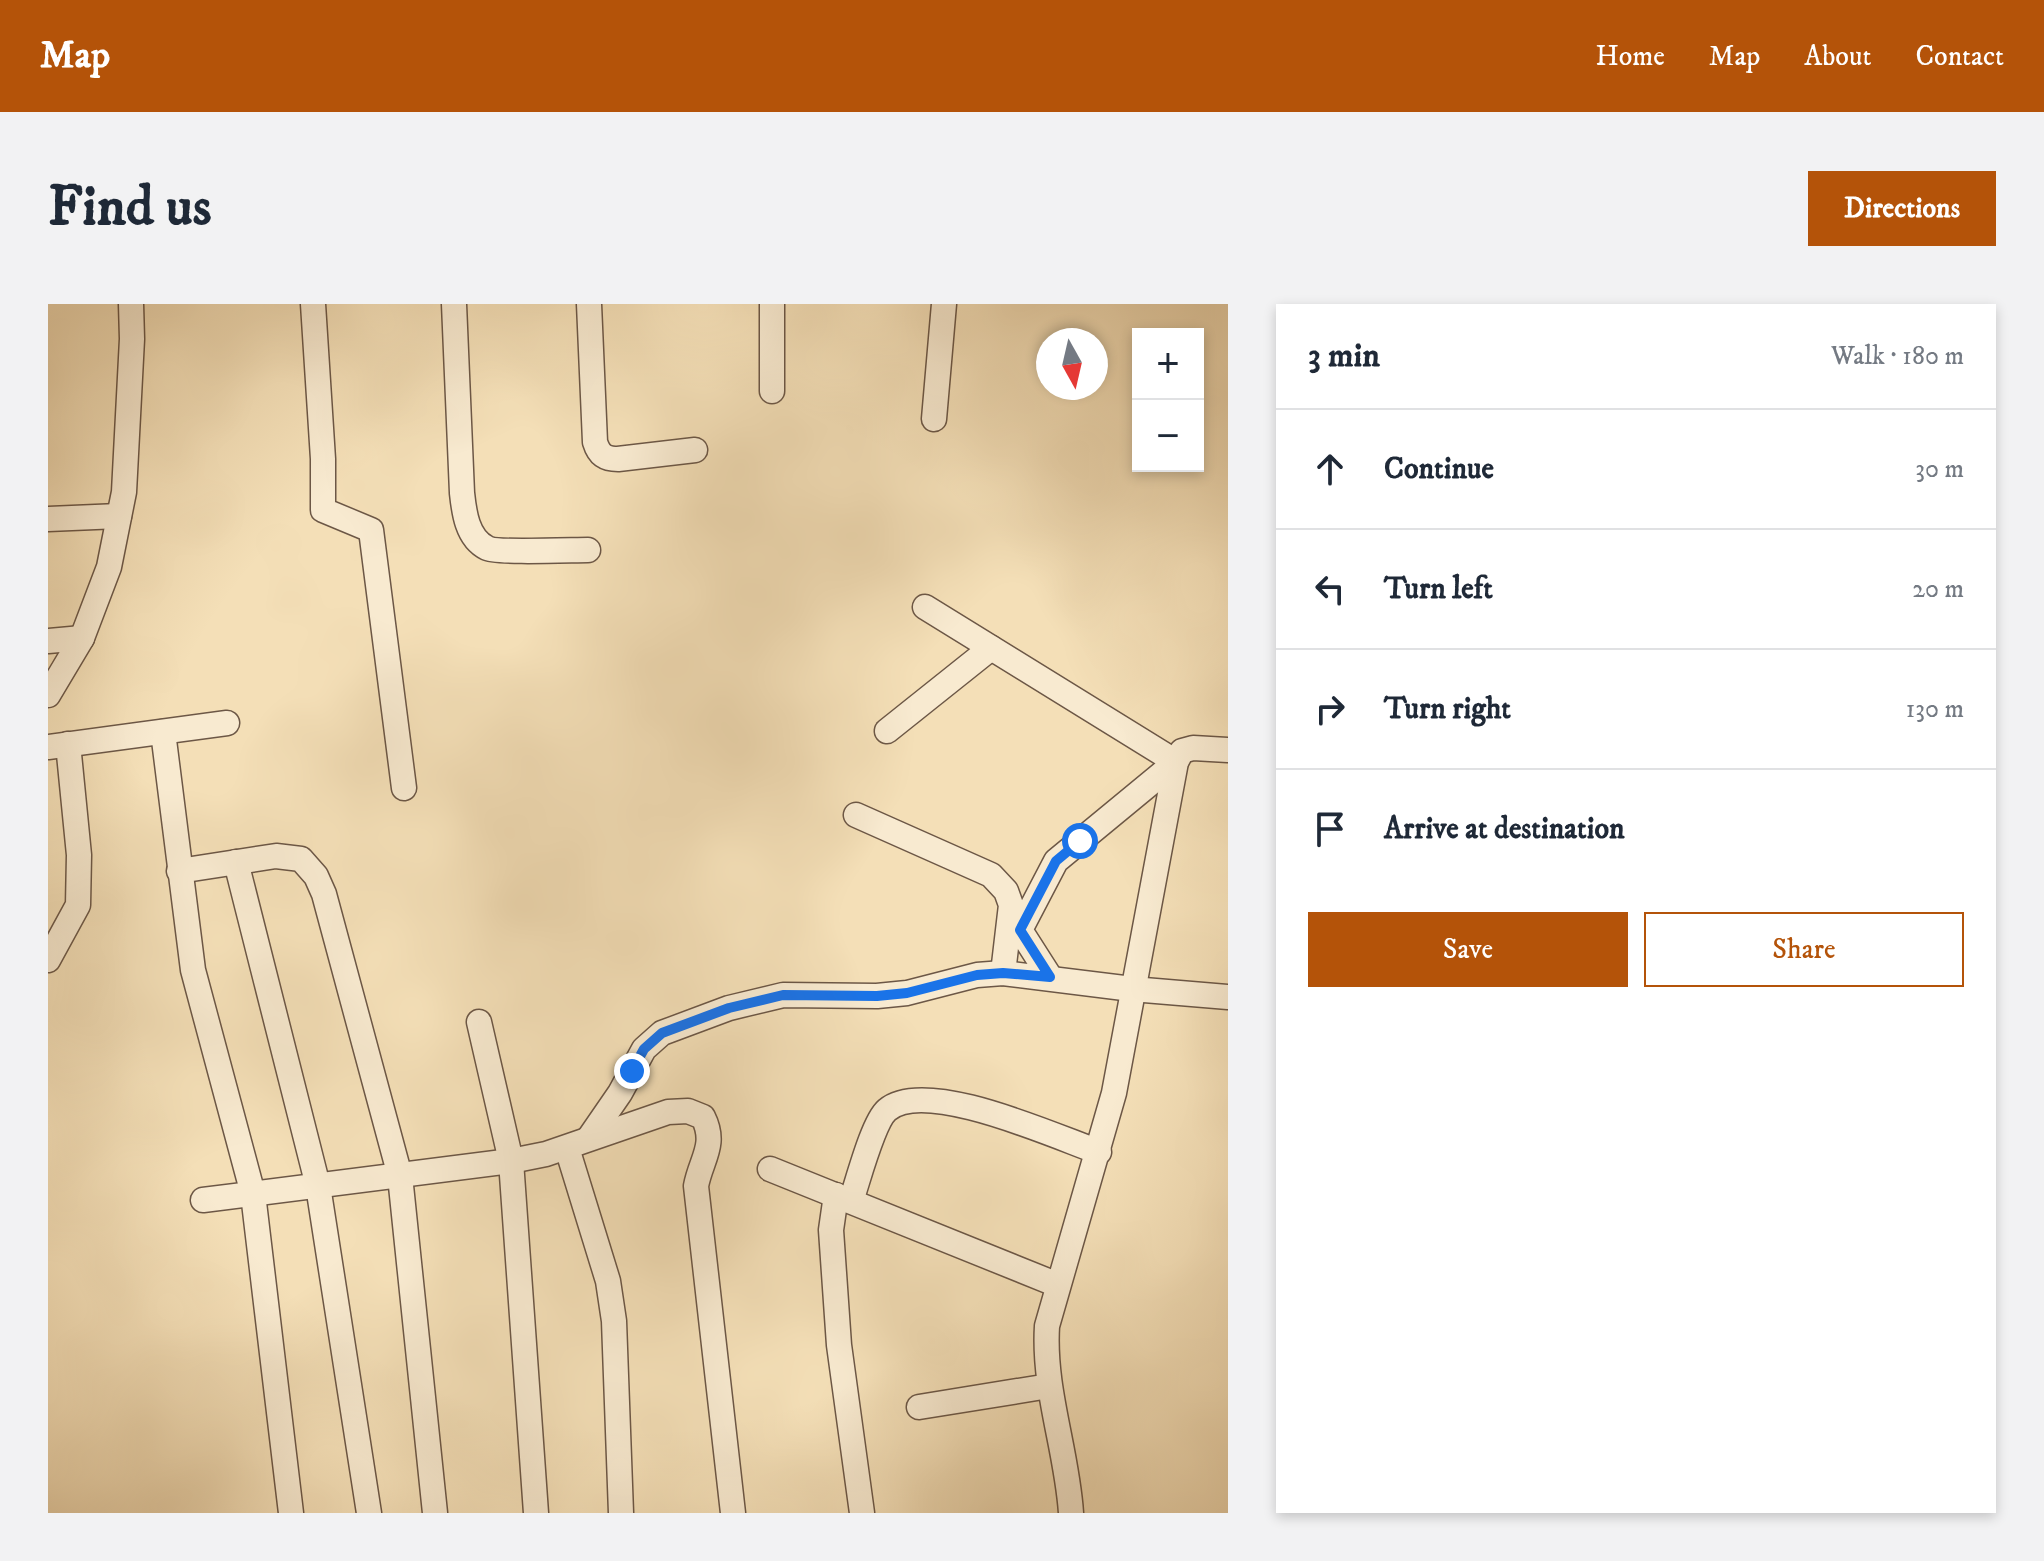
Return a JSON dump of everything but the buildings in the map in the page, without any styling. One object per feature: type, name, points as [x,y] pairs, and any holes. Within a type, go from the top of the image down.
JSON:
[{"type":"street","points":[[48,695],[82,638],[109,567],[124,492],[131,304]]},
{"type":"street","points":[[313,304],[323,459],[323,510],[371,530],[404,788]]},
{"type":"street","points":[[454,304],[462,493],[465,515],[474,538],[488,550],[588,550]]},
{"type":"street","points":[[589,304],[598,453],[607,459],[618,459],[695,450]]},
{"type":"street","points":[[772,304],[772,391]]},
{"type":"street","points":[[934,419],[944,304]]},
{"type":"street","points":[[48,519],[119,516]]},
{"type":"street","points":[[925,607],[1176,762]]},
{"type":"street","points":[[48,641],[82,638]]},
{"type":"street","points":[[887,731],[991,648]]},
{"type":"street","points":[[48,960],[78,905],[79,855],[58,746],[227,723]]},
{"type":"street","points":[[163,732],[193,970],[253,1194],[291,1513]]},
{"type":"street","points":[[1071,1513],[1049,1386],[1047,1326],[1114,1093],[1176,762],[1182,751],[1193,748],[1228,750]]},
{"type":"street","points":[[1050,977],[1020,930],[1056,861],[1176,762]]},
{"type":"street","points":[[856,815],[991,875],[1006,891],[1011,905],[1003,973]]},
{"type":"street","points":[[179,871],[276,856],[301,859],[316,876],[324,894],[400,1176],[435,1513]]},
{"type":"street","points":[[236,862],[318,1186],[369,1513]]},
{"type":"street","points":[[578,1143],[620,1093],[644,1049],[662,1033],[729,1008],[783,995],[877,996],[907,993],[977,975],[1003,973],[1228,997]]},
{"type":"street","points":[[479,1022],[511,1161],[536,1513]]},
{"type":"street","points":[[862,1513],[839,1345],[831,1230],[878,1121],[888,1109],[905,1101],[934,1100],[964,1105],[1099,1152]]},
{"type":"street","points":[[203,1200],[511,1161],[578,1143],[668,1112],[688,1111],[703,1117],[710,1131],[708,1151],[696,1186],[733,1513]]},
{"type":"street","points":[[578,1143],[614,1321],[621,1513]]},
{"type":"street","points":[[770,1169],[1058,1285]]},
{"type":"street","points":[[919,1407],[1049,1386]]},
{"type":"route","points":[[632,1071],[644,1049],[662,1033],[729,1008],[783,995],[877,996],[907,993],[977,975],[1003,973],[1050,977],[1020,930],[1056,861],[1080,841]]}]
